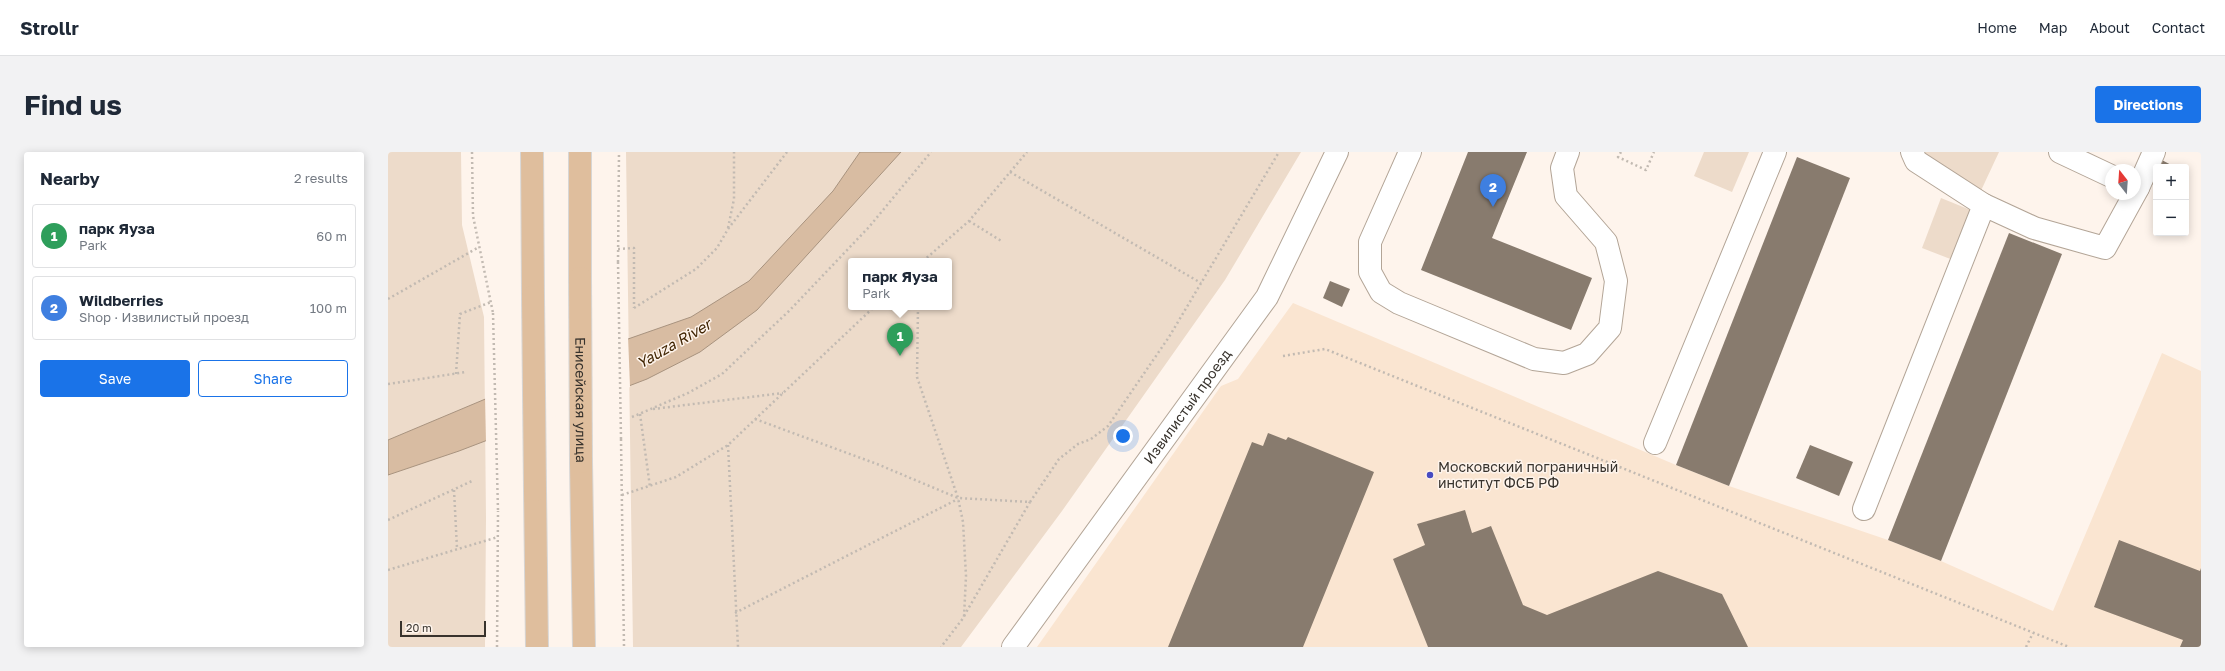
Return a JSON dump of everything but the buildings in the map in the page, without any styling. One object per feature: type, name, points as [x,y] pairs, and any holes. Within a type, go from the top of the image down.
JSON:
[{"type":"main road","points":[[532,152],[537,647]]},
{"type":"main road","name":"Енисейская улица","points":[[580,152],[581,462],[584,647]]},
{"type":"street","name":"Извилистый проезд","points":[[1013,647],[1267,297],[1337,152]]},
{"type":"street","points":[[1410,152],[1370,242],[1370,272],[1381,292],[1399,303],[1534,359],[1564,363],[1587,354],[1610,328],[1616,281],[1606,242],[1566,196],[1562,168],[1568,152]]},
{"type":"street","points":[[1655,443],[1775,152]]},
{"type":"street","points":[[1912,152],[1916,161],[1984,205],[2034,228],[2105,248],[2131,200]]},
{"type":"street","points":[[2060,152],[2105,173]]},
{"type":"street","points":[[2141,180],[2154,152]]},
{"type":"street","points":[[1864,509],[1984,205]]},
{"type":"path","points":[[472,152],[473,216],[493,313],[498,511],[497,647]]},
{"type":"path","points":[[619,152],[618,262],[624,647]]},
{"type":"path","points":[[728,229],[734,199],[734,152]]},
{"type":"path","points":[[618,249],[634,248],[634,308],[696,269],[717,248],[728,229],[787,152]]},
{"type":"path","points":[[632,417],[688,393],[722,374],[789,311],[869,227],[931,152]]},
{"type":"path","points":[[926,258],[969,221],[1027,152]]},
{"type":"path","points":[[941,647],[964,617],[1030,502],[1059,459],[1078,444],[1091,439],[1108,426],[1169,337],[1279,152]]},
{"type":"path","points":[[1621,152],[1618,157],[1646,170],[1654,152]]},
{"type":"path","points":[[1010,172],[1200,283]]},
{"type":"path","points":[[969,221],[1003,242]]},
{"type":"path","points":[[388,299],[480,246]]},
{"type":"path","points":[[456,374],[460,314],[491,302]]},
{"type":"path","points":[[622,495],[650,487],[676,477],[728,445],[871,310]]},
{"type":"path","points":[[918,310],[918,377],[958,498],[963,522],[966,576],[964,617]]},
{"type":"path","points":[[1283,356],[1325,349],[2069,647]]},
{"type":"path","points":[[388,384],[466,372]]},
{"type":"path","points":[[651,410],[784,393]]},
{"type":"path","points":[[640,414],[650,487]]},
{"type":"path","points":[[755,419],[877,464],[958,498],[1030,502]]},
{"type":"path","points":[[728,445],[735,613],[738,647]]},
{"type":"path","points":[[388,520],[472,481]]},
{"type":"path","points":[[454,490],[457,548]]},
{"type":"path","points":[[735,613],[958,498]]},
{"type":"path","points":[[388,570],[457,548],[498,537]]},
{"type":"path","points":[[2026,647],[2033,633]]},
{"type":"shaded area","points":[[388,152],[461,152],[462,225],[484,317],[486,518],[485,647],[388,647]]},
{"type":"shaded area","points":[[626,152],[1301,152],[1225,280],[1062,511],[961,647],[633,647]]},
{"type":"shaded area","points":[[1704,152],[1749,152],[1732,192],[1694,176]]},
{"type":"shaded area","points":[[1914,152],[1999,152],[1978,197]]},
{"type":"shaded area","points":[[1941,198],[1973,211],[1953,260],[1922,248]]},
{"type":"shaded area","name":"Московский пограничный институт ФСБ РФ","points":[[1293,303],[1676,465],[1729,486],[1888,540],[1941,561],[2053,611],[2162,353],[2201,371],[2201,647],[1037,647],[1221,386],[1238,379]]},
{"type":"water","name":"Yauza River","points":[[860,152],[901,152],[757,310],[700,352],[647,379],[459,451],[388,475],[388,440],[628,339],[691,317],[749,281],[833,191]]},
{"type":"pier","points":[[628,336],[630,387],[486,443],[485,396]]},
{"type":"place","name":"Wildberries","points":[[1493,207]]},
{"type":"place","name":"парк Яуза","points":[[900,356]]},
{"type":"place","name":"Московский пограничный институт ФСБ РФ","points":[[1430,475]]}]
